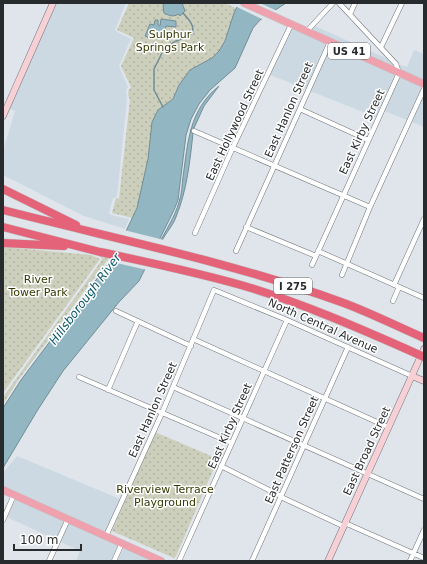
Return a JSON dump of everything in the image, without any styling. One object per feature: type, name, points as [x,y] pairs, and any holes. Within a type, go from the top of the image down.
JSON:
[{"type":"highway","points":[[4,188],[91,232]]},
{"type":"highway","name":"I 275","points":[[3,210],[237,268],[341,302],[424,338]]},
{"type":"highway","name":"I 275","points":[[3,227],[100,252],[203,274],[282,298],[356,327],[424,357]]},
{"type":"highway","points":[[3,243],[81,247]]},
{"type":"main road","name":"US 41","points":[[244,3],[424,84]]},
{"type":"main road","points":[[3,490],[162,561]]},
{"type":"street","points":[[3,116],[53,3]]},
{"type":"street","points":[[306,32],[333,3]]},
{"type":"street","points":[[339,3],[396,64],[399,73]]},
{"type":"street","points":[[350,14],[355,3]]},
{"type":"street","points":[[381,47],[402,3]]},
{"type":"street","name":"East Hollywood Street","points":[[195,233],[233,147],[291,25]]},
{"type":"street","name":"East Hanlon Street","points":[[236,251],[330,42]]},
{"type":"street","name":"East Kirby Street","points":[[312,265],[342,195],[399,73]]},
{"type":"street","points":[[342,275],[370,207],[424,88]]},
{"type":"street","points":[[300,109],[368,140]]},
{"type":"street","points":[[194,130],[370,207]]},
{"type":"street","points":[[393,301],[397,286],[424,219]]},
{"type":"street","points":[[246,228],[316,256]]},
{"type":"street","points":[[318,251],[424,298]]},
{"type":"street","name":"East Hanlon Street","points":[[106,536],[162,413],[214,290]]},
{"type":"street","name":"North Central Avenue","points":[[214,290],[288,320],[424,381]]},
{"type":"street","points":[[116,311],[191,346]]},
{"type":"street","name":"East Kirby Street","points":[[179,561],[288,320]]},
{"type":"street","points":[[108,390],[138,321]]},
{"type":"street","points":[[193,339],[388,427]]},
{"type":"street","name":"East Patterson Street","points":[[252,561],[348,347]]},
{"type":"street","name":"East Broad Street","points":[[328,561],[424,349]]},
{"type":"street","points":[[79,377],[232,443]]},
{"type":"street","points":[[173,387],[424,499]]},
{"type":"street","points":[[221,466],[344,525],[424,558]]},
{"type":"street","points":[[3,520],[14,495]]},
{"type":"street","points":[[49,561],[68,519]]},
{"type":"street","points":[[410,561],[424,530]]},
{"type":"street","points":[[114,561],[122,543]]},
{"type":"shaded area","points":[[56,3],[126,3],[115,30],[131,39],[119,66],[128,87],[126,90],[127,99],[117,197],[113,198],[109,213],[111,215],[129,219],[125,229],[84,216],[3,175],[3,151],[15,111],[9,108]]},
{"type":"shaded area","points":[[315,26],[388,59],[395,69],[310,31]]},
{"type":"shaded area","points":[[293,28],[326,43],[306,89],[270,75]]},
{"type":"shaded area","points":[[331,46],[395,74],[376,117],[310,91]]},
{"type":"shaded area","points":[[414,50],[424,54],[424,81],[401,71],[398,64],[407,67]]},
{"type":"shaded area","points":[[400,76],[422,86],[407,120],[384,111]]},
{"type":"shaded area","points":[[424,95],[424,127],[412,122]]},
{"type":"shaded area","points":[[17,456],[120,499],[105,533],[3,488],[3,473]]},
{"type":"shaded area","points":[[16,498],[64,520],[56,540],[7,517]]},
{"type":"shaded area","points":[[69,522],[119,544],[112,561],[76,561],[80,551],[61,542]]},
{"type":"shaded area","points":[[124,547],[156,561],[117,561]]},
{"type":"green space","name":"Sulphur Springs Park","points":[[129,3],[224,3],[236,8],[225,41],[219,51],[212,58],[190,70],[179,85],[173,99],[158,110],[142,192],[133,218],[112,213],[116,198],[119,199],[130,99],[128,93],[131,87],[121,66],[134,38],[117,30]]},
{"type":"green space","name":"River Tower Park","points":[[3,247],[91,255],[100,259],[3,393]]},
{"type":"green space","points":[[100,257],[109,258],[19,379],[3,404],[3,397],[102,260]]},
{"type":"green space","name":"Riverview Terrace Playground","points":[[155,432],[218,459],[174,558],[112,531]]},
{"type":"water","points":[[164,3],[182,3],[185,11],[180,16],[179,14],[173,16],[168,15],[164,13]]},
{"type":"water","name":"Hillsborough River","points":[[239,3],[286,3],[260,20],[253,28],[235,68],[210,90],[199,104],[191,119],[186,135],[178,200],[139,281],[119,302],[63,371],[3,468],[3,408],[21,380],[108,264],[118,248],[137,208],[148,159],[152,122],[158,110],[173,99],[179,85],[190,70],[212,58],[219,51],[225,41],[234,13]]},
{"type":"water","points":[[161,19],[176,21],[176,27],[166,26],[164,33],[157,34],[151,39],[145,36],[150,24],[154,25],[155,20],[158,20],[158,25],[160,26]]},
{"type":"water","points":[[219,86],[204,106],[194,128],[191,129],[201,105]]},
{"type":"water","points":[[191,131],[193,133],[188,175],[180,207],[160,246],[158,246],[175,213],[180,199]]},
{"type":"pier","points":[[237,3],[260,3],[277,11],[264,20],[235,6]]},
{"type":"pier","points":[[124,230],[164,240],[162,248],[157,248],[147,270],[108,261]]},
{"type":"waterway","points":[[163,107],[154,90],[154,69],[164,49],[174,42],[192,34],[192,25],[183,13]]}]
